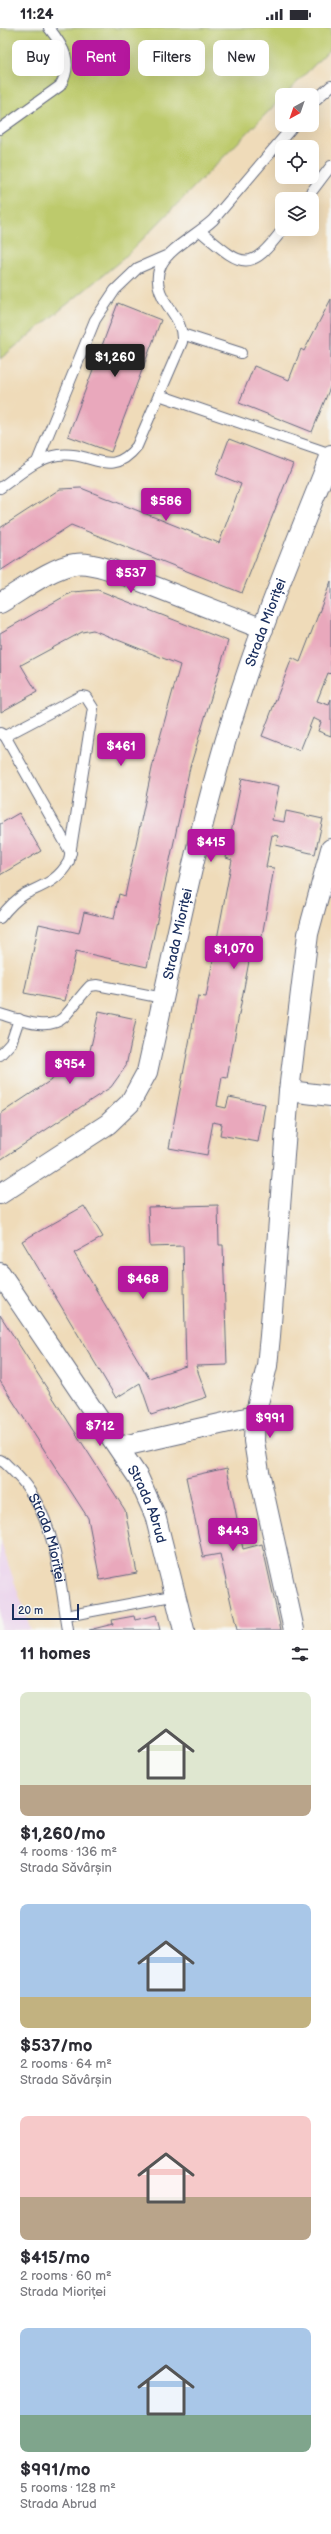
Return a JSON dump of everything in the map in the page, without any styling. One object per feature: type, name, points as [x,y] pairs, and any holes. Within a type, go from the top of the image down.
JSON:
[{"type":"street","name":"Strada Mioriței","points":[[0,1194],[108,1124],[130,1103],[147,1072],[215,777],[234,712],[263,629],[331,455]]},
{"type":"street","points":[[0,603],[54,572],[75,564],[91,565],[112,570],[263,629]]},
{"type":"street","points":[[294,1630],[259,1472],[254,1441],[255,1416],[267,1366],[289,1091],[308,934],[331,850]]},
{"type":"street","points":[[289,1091],[331,1096]]},
{"type":"street","name":"Strada Abrud","points":[[0,1273],[138,1477],[155,1515],[177,1595],[184,1630]]},
{"type":"street","points":[[119,1447],[255,1416]]},
{"type":"lane","points":[[0,129],[60,86],[66,77],[68,66],[64,49],[49,28]]},
{"type":"lane","points":[[319,97],[331,86]]},
{"type":"lane","points":[[0,488],[37,462],[59,455],[74,455],[103,463],[117,463],[129,456],[137,446],[182,342],[182,334],[178,321],[158,290],[156,281],[159,268],[168,255],[180,243],[200,231],[214,220],[288,132]]},
{"type":"lane","points":[[311,192],[331,166]]},
{"type":"lane","points":[[200,231],[231,256],[243,261],[256,259],[266,253],[278,236]]},
{"type":"lane","points":[[37,462],[96,320],[115,290],[138,268],[168,255]]},
{"type":"lane","points":[[182,334],[241,352]]},
{"type":"lane","points":[[159,395],[331,455]]},
{"type":"lane","points":[[0,918],[14,902],[24,895],[56,880],[70,857],[93,708],[91,701],[86,697],[81,696],[2,735],[70,857]]},
{"type":"lane","points":[[0,1014],[19,1020],[54,1024],[63,1018],[90,986],[97,985],[164,998]]},
{"type":"lane","points":[[0,1054],[11,1043],[19,1020]]},
{"type":"lane","name":"Strada Mioriței","points":[[0,1460],[5,1463],[29,1490],[47,1524],[57,1563],[68,1630]]},
{"type":"lane","points":[[66,1616],[177,1595]]},
{"type":"shaded area","points":[[0,1540],[31,1630],[0,1630]]},
{"type":"green space","points":[[0,28],[331,28],[331,48],[292,88],[275,88],[275,105],[124,258],[0,359]]},
{"type":"building","points":[[331,299],[331,385],[312,432],[239,403],[254,366],[289,380],[301,349],[304,351]]},
{"type":"building","points":[[118,303],[161,320],[111,452],[68,436]]},
{"type":"building","points":[[229,439],[293,464],[242,593],[71,525],[0,571],[0,528],[60,489],[81,488],[219,543],[241,484],[216,474]]},
{"type":"building","points":[[331,581],[331,674],[328,673],[317,701],[329,705],[331,699],[331,736],[318,731],[321,722],[313,718],[300,751],[262,736],[292,658],[300,662]]},
{"type":"building","points":[[98,590],[228,641],[190,767],[147,967],[76,951],[65,1001],[24,993],[39,924],[79,933],[84,912],[114,919],[119,894],[125,896],[154,759],[180,665],[93,630],[82,632],[21,665],[37,692],[1,712],[0,633],[72,592]]},
{"type":"building","points":[[242,778],[279,786],[272,820],[284,822],[286,811],[323,819],[315,854],[276,845],[278,836],[272,835],[266,867],[274,868],[261,942],[253,940],[227,1078],[222,1077],[217,1106],[226,1108],[229,1097],[265,1104],[258,1142],[220,1135],[222,1124],[213,1122],[207,1155],[169,1148],[198,996],[206,997],[232,860],[226,858]]},
{"type":"building","points":[[19,813],[41,851],[0,875],[0,824]]},
{"type":"building","points":[[99,1011],[136,1019],[126,1066],[111,1087],[0,1160],[0,1114],[89,1055]]},
{"type":"building","points":[[218,1205],[219,1245],[223,1245],[227,1365],[196,1366],[207,1397],[151,1415],[140,1383],[116,1398],[22,1241],[84,1206],[103,1237],[74,1253],[149,1378],[186,1366],[183,1246],[150,1247],[148,1207]]},
{"type":"building","points":[[0,1315],[125,1510],[137,1573],[100,1580],[88,1518],[0,1381]]},
{"type":"building","points":[[227,1468],[243,1549],[262,1544],[281,1630],[237,1630],[220,1554],[203,1557],[186,1477]]},
{"type":"building","points":[[156,1615],[160,1630],[89,1630],[113,1624],[112,1620],[134,1616],[135,1620]]}]
